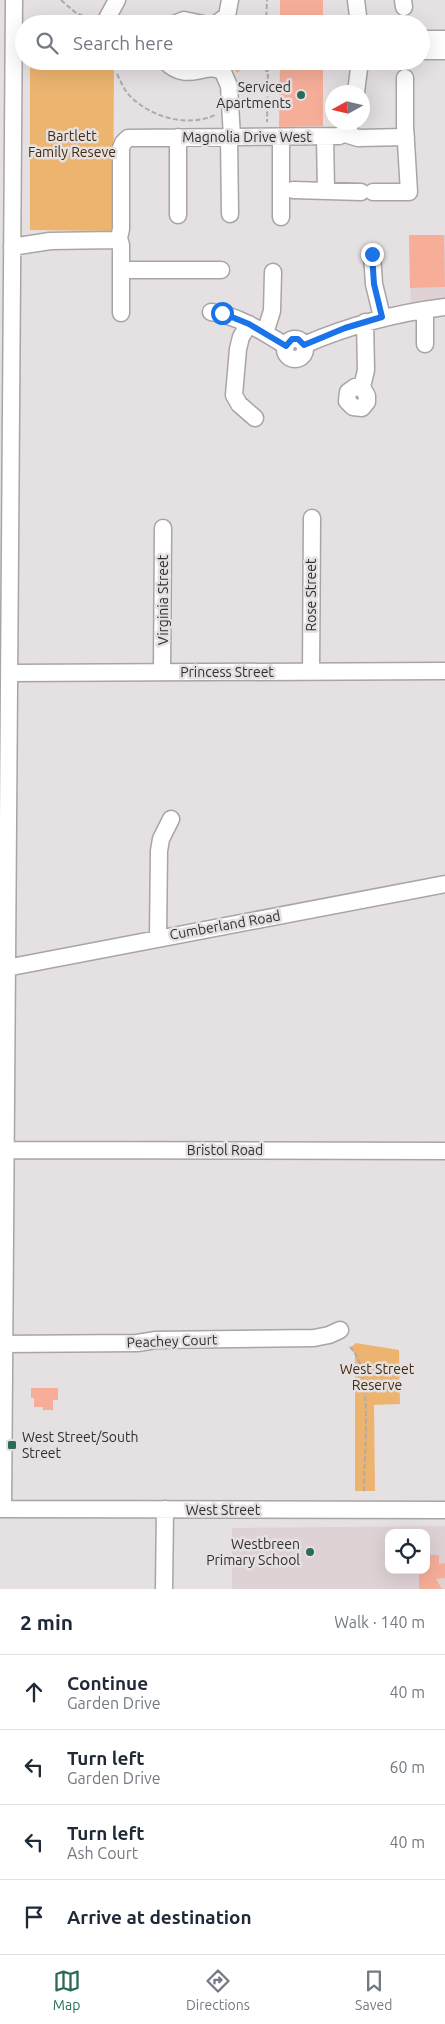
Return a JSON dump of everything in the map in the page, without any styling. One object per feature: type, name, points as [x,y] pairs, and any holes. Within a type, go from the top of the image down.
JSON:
[{"type":"street","points":[[1,1509],[3,1045],[6,968],[3,890],[4,726],[9,672],[5,535],[8,255],[6,125],[14,0]]},
{"type":"street","points":[[109,15],[117,0]]},
{"type":"street","points":[[227,15],[230,0]]},
{"type":"street","points":[[356,0],[358,15]]},
{"type":"street","points":[[430,39],[445,39]]},
{"type":"street","points":[[430,51],[445,51]]},
{"type":"street","points":[[178,70],[196,72],[206,70]]},
{"type":"street","points":[[220,70],[228,80],[231,108],[230,214]]},
{"type":"street","points":[[356,70],[356,85]]},
{"type":"street","points":[[293,190],[409,192],[405,78]]},
{"type":"street","name":"Magnolia Drive West","points":[[119,238],[121,229],[121,148],[125,140],[134,137],[326,137],[343,130]]},
{"type":"street","name":"Magnolia Drive West","points":[[350,130],[358,138],[406,138]]},
{"type":"street","points":[[178,137],[178,215]]},
{"type":"street","points":[[274,137],[281,217]]},
{"type":"street","points":[[326,137],[326,190]]},
{"type":"street","points":[[8,255],[50,241],[115,240],[119,238],[122,270],[121,313]]},
{"type":"street","points":[[372,254],[374,284],[382,317]]},
{"type":"street","points":[[122,270],[221,270]]},
{"type":"street","points":[[265,332],[272,311],[273,272]]},
{"type":"street","points":[[211,312],[233,317],[249,324],[286,346],[289,341],[295,339],[301,340],[304,345],[382,317],[445,307]]},
{"type":"street","points":[[425,310],[425,344]]},
{"type":"street","points":[[362,386],[366,370],[365,322]]},
{"type":"street","points":[[249,324],[241,337],[238,349],[234,395],[239,404],[255,418]]},
{"type":"street","name":"Rose Street","points":[[311,672],[312,518]]},
{"type":"street","name":"Virginia Street","points":[[162,672],[163,528]]},
{"type":"street","name":"Princess Street","points":[[9,672],[445,671]]},
{"type":"street","points":[[158,938],[159,851],[161,840],[171,819]]},
{"type":"street","name":"Cumberland Road","points":[[6,968],[445,884]]},
{"type":"street","name":"Bristol Road","points":[[4,1150],[445,1151]]},
{"type":"street","name":"Peachey Court","points":[[2,1349],[137,1343],[156,1340],[314,1338],[329,1335],[340,1330]]},
{"type":"street","name":"West Street","points":[[1,1509],[445,1510]]},
{"type":"street","points":[[164,1589],[165,1509]]},
{"type":"path","points":[[61,0],[83,15]]},
{"type":"path","points":[[266,15],[267,0]]},
{"type":"path","points":[[266,70],[268,71],[274,137]]},
{"type":"path","points":[[117,74],[130,96],[141,105],[164,117],[190,121],[203,120],[231,108]]},
{"type":"path","points":[[350,1346],[359,1357],[363,1384],[366,1432],[364,1493]]},
{"type":"shaded area","points":[[409,235],[445,235],[445,301],[411,302]]},
{"type":"shaded area","name":"Westbreen Primary School","points":[[445,1526],[445,1589],[232,1589],[232,1528]]},
{"type":"green space","name":"Bartlett Family Reseve","points":[[30,70],[114,70],[113,229],[111,231],[30,230]]},
{"type":"green space","name":"West Street Reserve","points":[[356,1343],[399,1350],[400,1404],[374,1405],[375,1491],[355,1491],[355,1354],[350,1348]]},
{"type":"building","points":[[280,0],[323,0],[323,15],[280,15]]},
{"type":"building","name":"Serviced Apartments","points":[[280,70],[323,70],[323,126],[279,127]]},
{"type":"building","points":[[409,235],[444,235],[445,287],[410,288]]},
{"type":"building","points":[[31,1388],[58,1388],[58,1400],[53,1400],[53,1410],[43,1410],[43,1407],[34,1407],[34,1398],[31,1398]]},
{"type":"building","points":[[430,1555],[439,1555],[439,1564],[445,1563],[445,1578],[436,1579],[442,1589],[419,1589],[419,1574],[430,1574]]},
{"type":"place","name":"Serviced Apartments","points":[[301,95]]},
{"type":"place","name":"West Street/South Street","points":[[12,1445]]},
{"type":"place","name":"Westbreen Primary School","points":[[310,1552]]},
{"type":"route","points":[[222,313],[265,332],[286,346],[292,339],[301,340],[304,345],[345,328],[382,317],[374,284],[372,254]]}]
